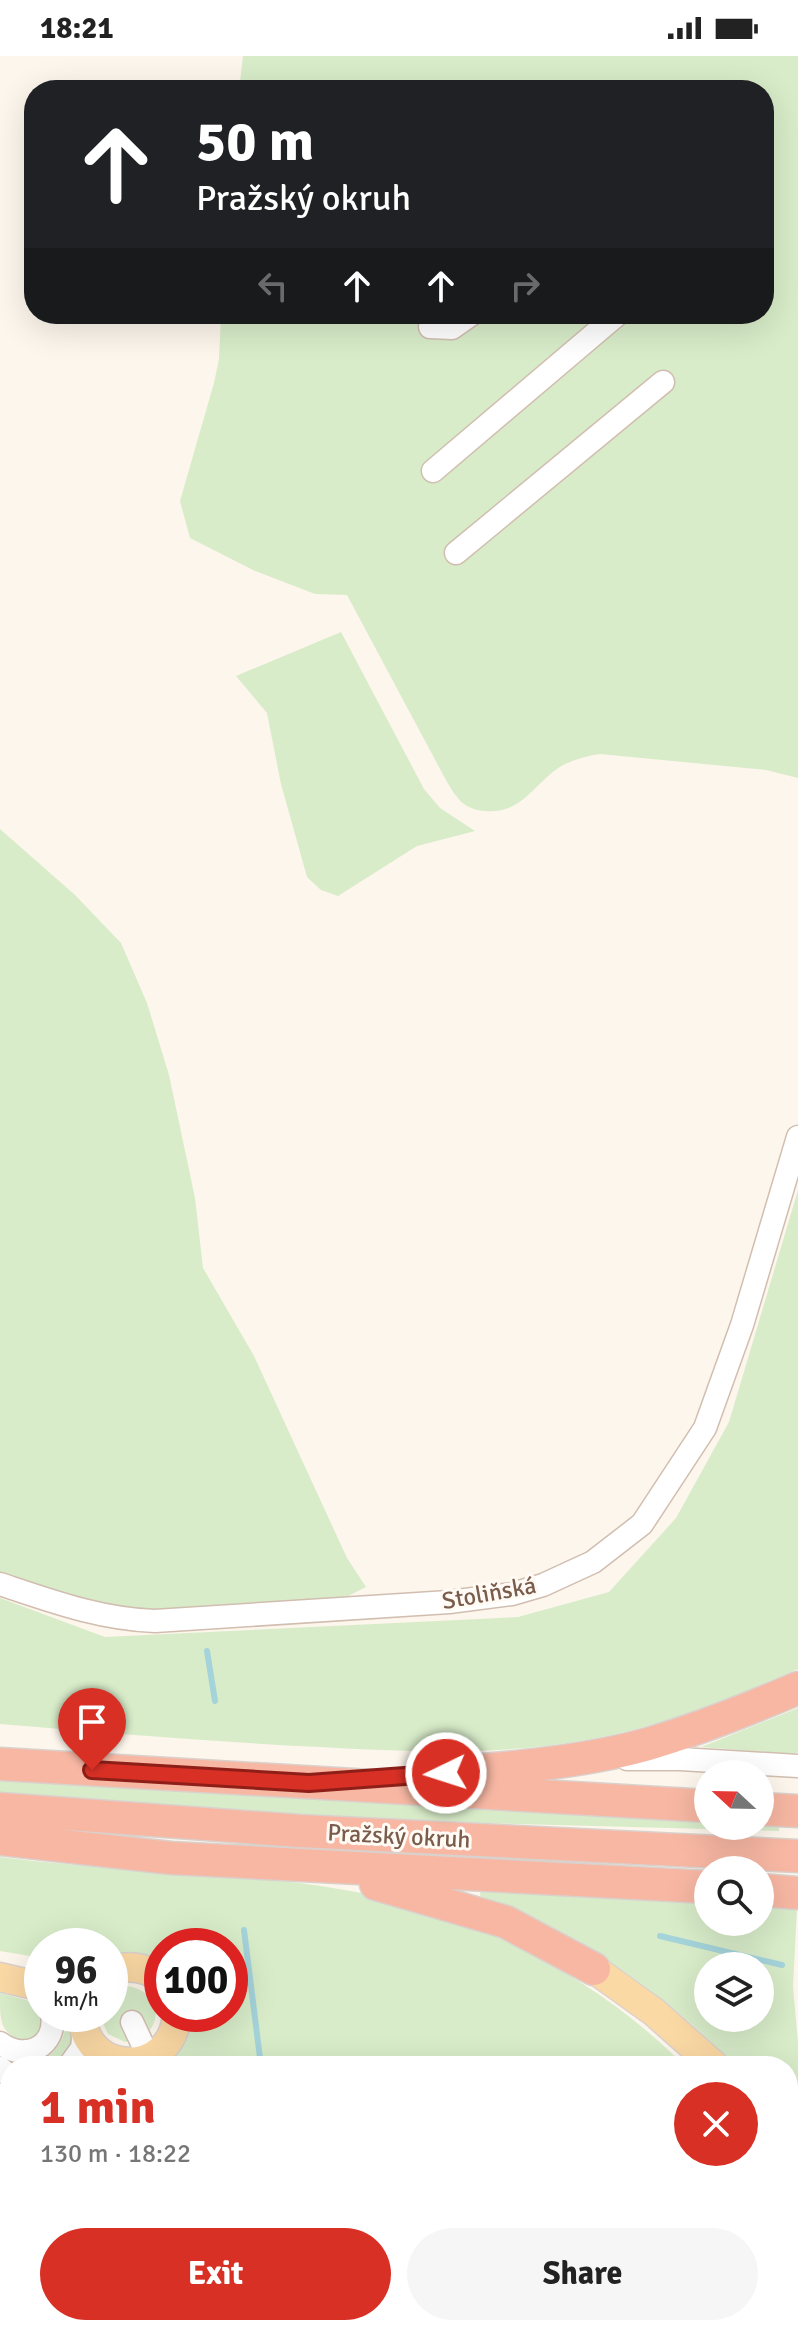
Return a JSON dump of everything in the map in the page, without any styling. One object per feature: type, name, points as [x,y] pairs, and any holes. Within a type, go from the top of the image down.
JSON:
[{"type":"highway","points":[[309,1783],[485,1770],[649,1744],[798,1688]]},
{"type":"highway","name":"Pražský okruh","points":[[0,1764],[694,1805]]},
{"type":"highway","name":"Pražský okruh","points":[[0,1809],[300,1831],[790,1855]]},
{"type":"highway","points":[[774,1810],[797,1811]]},
{"type":"highway","points":[[0,1839],[171,1858],[694,1886]]},
{"type":"highway","points":[[311,1866],[506,1922],[594,1969]]},
{"type":"main road","points":[[0,1963],[24,1968]]},
{"type":"main road","points":[[594,1969],[654,2012],[704,2056]]},
{"type":"main road","points":[[0,1977],[24,1983]]},
{"type":"main road","points":[[88,2032],[95,2047],[106,2056],[149,2052]]},
{"type":"lane","points":[[430,327],[452,328],[458,324]]},
{"type":"lane","points":[[433,471],[606,324]]},
{"type":"lane","points":[[456,553],[663,382]]},
{"type":"lane","name":"Stoliňská","points":[[0,1584],[75,1609],[128,1620],[155,1621],[449,1602],[522,1591],[593,1562],[642,1524],[705,1428],[742,1325],[798,1137]]},
{"type":"lane","points":[[560,1760],[680,1759],[798,1766]]},
{"type":"lane","points":[[0,1988],[24,1995]]},
{"type":"lane","points":[[129,2056],[149,2052],[132,2022]]},
{"type":"lane","points":[[0,2043],[8,2049],[24,2053],[36,2050],[51,2032]]},
{"type":"lane","points":[[76,2056],[82,2048],[82,2032]]},
{"type":"green space","points":[[243,56],[798,56],[798,778],[766,770],[600,754],[563,765],[509,808],[484,811],[471,808],[458,798],[447,782],[347,595],[315,594],[253,570],[190,538],[180,501],[214,383],[221,324],[774,324],[774,80],[240,80]]},
{"type":"green space","points":[[341,632],[424,789],[440,808],[475,831],[417,846],[338,896],[321,890],[307,877],[281,784],[267,713],[236,676]]},
{"type":"green space","points":[[0,829],[75,895],[121,943],[147,1003],[169,1075],[195,1198],[203,1268],[254,1356],[347,1558],[366,1587],[340,1600],[139,1612],[51,1593],[0,1574]]},
{"type":"green space","points":[[798,1190],[798,1669],[723,1700],[645,1727],[592,1739],[525,1748],[456,1751],[354,1749],[0,1724],[0,1598],[105,1637],[518,1617],[609,1592],[676,1518],[729,1422]]},
{"type":"green space","points":[[798,1708],[798,1752],[795,1754],[701,1747]]},
{"type":"green space","points":[[0,1778],[694,1820],[694,1829],[443,1822],[0,1792]]},
{"type":"green space","points":[[0,1857],[302,1883],[392,1900],[484,1931],[571,1976],[611,2003],[674,2056],[176,2056],[182,2032],[248,2032],[248,1928],[144,1928],[144,1964],[128,1961],[128,1928],[24,1928],[24,1955],[0,1951]]},
{"type":"green space","points":[[481,1889],[694,1898],[694,1936],[774,1936],[774,1907],[797,1909],[793,1987],[798,2056],[725,2056],[700,2032],[774,2032],[774,1952],[694,1952],[694,2026],[617,1967],[550,1928],[480,1896]]},
{"type":"green space","points":[[128,1986],[144,1993],[144,2032],[148,2033],[125,2042],[108,2034],[128,2032]]},
{"type":"green space","points":[[0,1993],[24,1999],[24,2032],[42,2032],[28,2044],[7,2031],[0,2013]]},
{"type":"green space","points":[[65,2032],[73,2032],[75,2041],[66,2056],[48,2056],[54,2051]]},
{"type":"waterway","points":[[207,1651],[215,1701]]},
{"type":"waterway","points":[[660,1936],[782,1965]]},
{"type":"waterway","points":[[248,1962],[260,2056]]},
{"type":"route","points":[[92,1770],[309,1783],[446,1773]]}]
